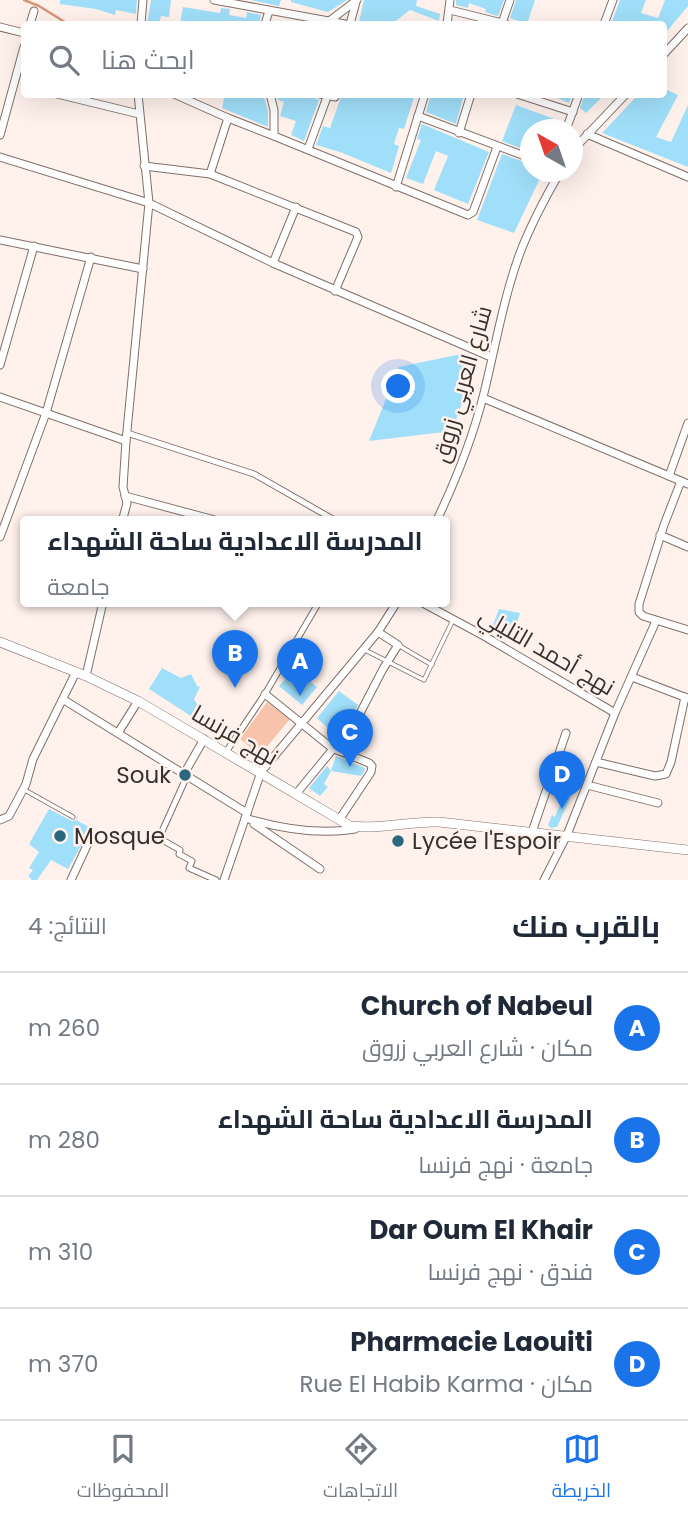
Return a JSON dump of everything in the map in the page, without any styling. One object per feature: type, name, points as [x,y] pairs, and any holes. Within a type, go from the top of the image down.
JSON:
[{"type":"street","points":[[141,21],[143,0]]},
{"type":"street","points":[[214,0],[323,21]]},
{"type":"street","points":[[448,21],[450,0]]},
{"type":"street","points":[[505,21],[510,0]]},
{"type":"street","points":[[605,21],[613,0]]},
{"type":"street","points":[[329,21],[357,1]]},
{"type":"street","points":[[349,21],[357,1]]},
{"type":"street","points":[[450,10],[492,21]]},
{"type":"street","points":[[31,21],[34,11]]},
{"type":"street","points":[[266,21],[269,11]]},
{"type":"street","points":[[0,27],[21,32]]},
{"type":"street","points":[[667,50],[688,28]]},
{"type":"street","points":[[0,135],[2,118],[15,85],[21,60]]},
{"type":"street","points":[[15,85],[21,86]]},
{"type":"street","points":[[74,98],[139,114]]},
{"type":"street","points":[[124,516],[127,503],[123,487],[126,437],[149,204],[138,98]]},
{"type":"street","points":[[183,98],[470,215],[497,146]]},
{"type":"street","points":[[271,98],[275,117],[274,136]]},
{"type":"street","points":[[308,149],[327,98]]},
{"type":"street","points":[[396,187],[424,98]]},
{"type":"street","points":[[459,133],[470,98]]},
{"type":"street","points":[[529,98],[573,113]]},
{"type":"street","points":[[571,119],[578,98]]},
{"type":"street","points":[[583,139],[622,98]]},
{"type":"street","points":[[418,116],[520,154]]},
{"type":"street","points":[[210,174],[228,118]]},
{"type":"street","points":[[587,134],[688,177]]},
{"type":"street","points":[[0,157],[149,204],[335,291],[491,357]]},
{"type":"street","points":[[144,166],[210,174],[358,233],[335,291]]},
{"type":"street","name":"شارع العربي زروق","points":[[439,516],[458,472],[483,398],[491,357],[520,254],[539,208],[555,182]]},
{"type":"street","points":[[273,263],[296,207]]},
{"type":"street","points":[[0,240],[143,268]]},
{"type":"street","points":[[0,365],[34,246]]},
{"type":"street","points":[[0,537],[46,413],[91,257]]},
{"type":"street","points":[[0,397],[254,474],[328,516]]},
{"type":"street","points":[[483,398],[685,483],[660,535],[639,604],[639,612],[656,621],[688,630]]},
{"type":"street","points":[[669,476],[688,423]]},
{"type":"street","points":[[125,496],[200,516]]},
{"type":"street","points":[[660,535],[688,547]]},
{"type":"street","points":[[1,819],[9,816],[23,789],[33,759],[64,699],[81,674],[101,607]]},
{"type":"street","points":[[226,752],[265,694],[316,607]]},
{"type":"street","points":[[223,880],[261,772],[378,632],[394,607]]},
{"type":"street","name":"نهج أحمد التليلي","points":[[430,607],[615,713]]},
{"type":"street","points":[[544,880],[567,835],[615,713],[656,621]]},
{"type":"street","points":[[296,793],[356,721],[398,645],[378,632]]},
{"type":"street","name":"نهج فرنسا","points":[[0,642],[81,674],[138,701],[339,820],[350,826],[364,827]]},
{"type":"street","points":[[596,762],[655,776],[666,774],[687,698],[632,677]]},
{"type":"street","points":[[265,694],[332,748],[372,766],[371,772],[339,820]]},
{"type":"street","points":[[64,699],[186,775],[320,869]]},
{"type":"street","points":[[118,733],[138,701]]},
{"type":"street","points":[[532,832],[566,733]]},
{"type":"street","points":[[204,739],[159,838],[181,850],[178,854],[192,861],[189,868],[216,880]]},
{"type":"street","points":[[587,785],[658,803]]},
{"type":"street","points":[[247,817],[270,826],[341,831],[422,821],[688,850]]},
{"type":"street","points":[[71,880],[90,839]]},
{"type":"lane","points":[[363,649],[423,680],[453,619]]},
{"type":"lane","points":[[398,645],[432,665]]},
{"type":"lane","points":[[23,789],[73,817]]},
{"type":"shaded area","points":[[267,702],[290,719],[260,755],[240,739]]},
{"type":"building","points":[[60,0],[137,0],[136,14],[116,10],[115,15],[96,9],[60,4]]},
{"type":"building","points":[[151,0],[171,0],[169,17],[161,16],[160,21],[148,21]]},
{"type":"building","points":[[250,0],[281,0],[279,6]]},
{"type":"building","points":[[291,0],[347,0],[328,12]]},
{"type":"building","points":[[364,0],[417,0],[416,6],[440,14],[439,21],[410,10],[396,21],[359,21]]},
{"type":"building","points":[[456,0],[504,0],[498,16],[469,3],[468,8],[456,5]]},
{"type":"building","points":[[516,0],[535,0],[528,21],[510,18]]},
{"type":"building","points":[[620,0],[646,0],[641,13],[658,18],[665,0],[688,0],[688,6],[667,31],[667,21],[612,21]]},
{"type":"building","points":[[183,7],[220,13],[221,8],[230,9],[229,15],[246,18],[247,12],[261,15],[260,21],[181,21]]},
{"type":"building","points":[[667,90],[678,95],[656,137],[671,142],[688,105],[688,167],[602,133],[635,98],[667,98]]},
{"type":"building","points":[[224,98],[264,98],[268,127],[222,108]]},
{"type":"building","points":[[277,98],[319,100],[304,141],[291,135],[296,121],[280,116],[284,102]]},
{"type":"building","points":[[341,98],[414,98],[404,129],[399,128],[394,144],[399,146],[391,173],[316,145],[323,126],[330,128]]},
{"type":"building","points":[[430,98],[463,98],[456,124],[426,112]]},
{"type":"building","points":[[557,98],[571,98],[569,103]]},
{"type":"building","points":[[584,98],[601,98],[586,113],[580,108]]},
{"type":"building","points":[[516,105],[554,119],[520,119],[520,148],[502,141]]},
{"type":"building","points":[[422,124],[489,152],[468,204],[434,190],[448,156],[436,151],[423,184],[406,178],[421,140],[417,139]]},
{"type":"building","points":[[502,154],[520,160],[520,182],[538,182],[514,233],[477,220]]},
{"type":"building","points":[[466,353],[478,358],[452,431],[369,441],[399,367]]},
{"type":"building","points":[[499,609],[520,613],[515,630],[506,632],[493,625]]},
{"type":"building","points":[[162,668],[181,678],[191,674],[200,687],[194,699],[198,706],[191,716],[149,689]]},
{"type":"building","points":[[295,669],[317,687],[302,705],[279,686]]},
{"type":"building","points":[[339,691],[358,705],[336,736],[317,718]]},
{"type":"building","points":[[336,756],[365,770],[361,776],[331,771]]},
{"type":"building","points":[[327,766],[331,771],[324,784],[328,787],[320,796],[309,788]]},
{"type":"building","points":[[561,787],[573,792],[557,827],[551,828],[548,825],[552,815],[555,817],[563,797],[559,794]]},
{"type":"building","name":"Mosque","points":[[49,809],[91,828],[68,869],[51,860],[37,880],[32,880],[28,876],[33,870],[29,868],[39,852],[29,844]]},
{"type":"waterway","points":[[24,0],[63,21]]},
{"type":"place","name":"المدرسة الاعدادية ساحة الشهداء","points":[[235,688]]},
{"type":"place","name":"Church of Nabeul","points":[[300,696]]},
{"type":"place","name":"Dar Oum El Khair","points":[[350,767]]},
{"type":"place","name":"Souk","points":[[185,775]]},
{"type":"place","name":"Pharmacie Laouiti","points":[[562,809]]},
{"type":"place","name":"Mosque","points":[[60,836]]},
{"type":"place","name":"Lycée l'Espoir","points":[[398,841]]}]
